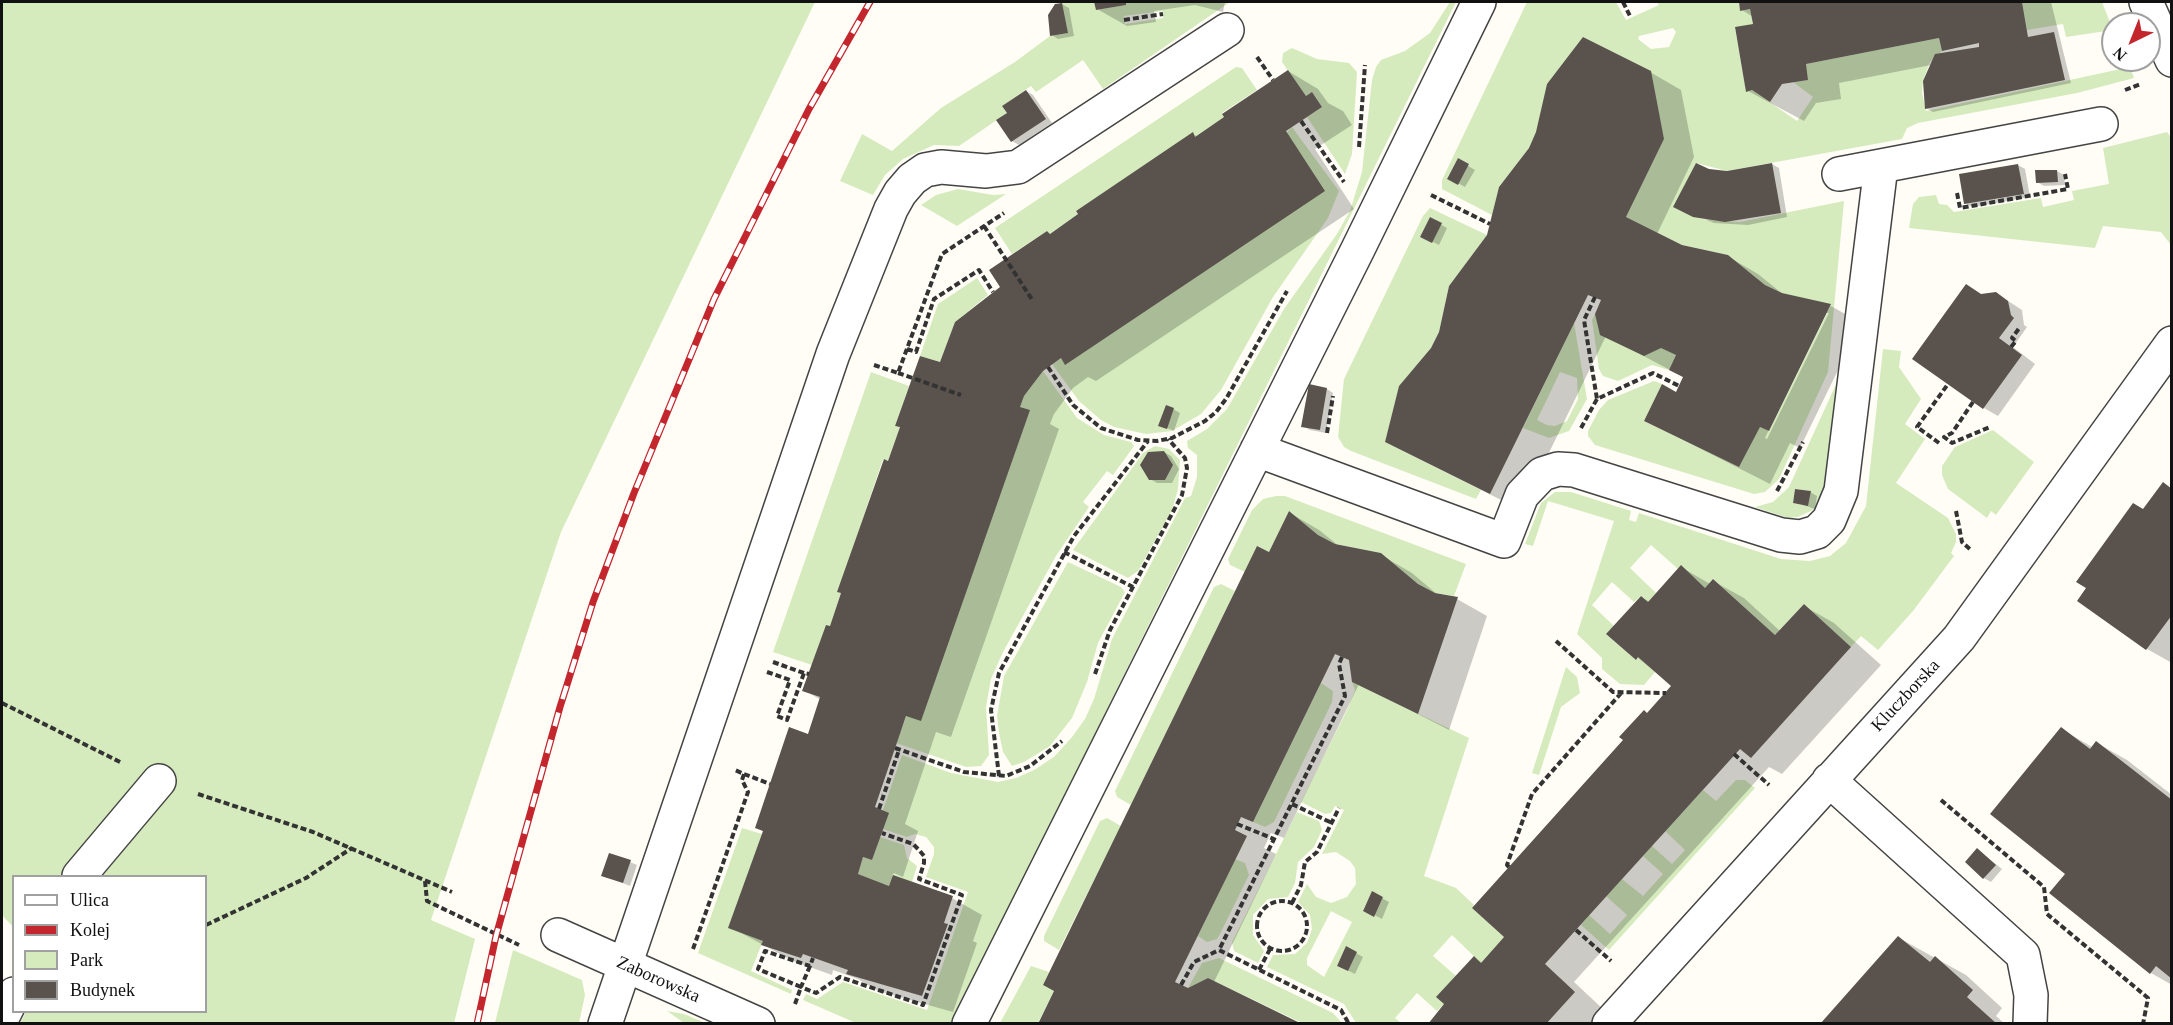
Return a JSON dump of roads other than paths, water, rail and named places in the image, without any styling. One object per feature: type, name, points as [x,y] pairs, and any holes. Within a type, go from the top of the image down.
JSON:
[{"type":"street","points":[[969,1023],[1479,2]]},
{"type":"street","points":[[2146,2],[2172,60]]},
{"type":"street","points":[[605,1023],[833,354],[891,209],[900,193],[912,179],[925,170],[941,167],[1001,171],[1018,167],[1238,42]]},
{"type":"street","points":[[1839,174],[2101,124]]},
{"type":"street","points":[[1257,450],[1500,552],[1522,495],[1542,474],[1558,469],[1574,470],[1781,535],[1800,537],[1817,532],[1829,520],[1841,491],[1881,166]]},
{"type":"street","name":"Kluczborska","points":[[1609,1023],[1959,638],[2172,343]]},
{"type":"street","points":[[1829,780],[2024,955],[2031,996],[2030,1023]]},
{"type":"street","points":[[80,875],[159,781]]},
{"type":"street","name":"Zaborowska","points":[[558,935],[758,1023]]},
{"type":"street","points":[[2,1018],[12,997]]},
{"type":"railway","points":[[477,1024],[496,936],[560,707],[593,602],[634,493],[714,299],[809,109],[870,2]]}]
